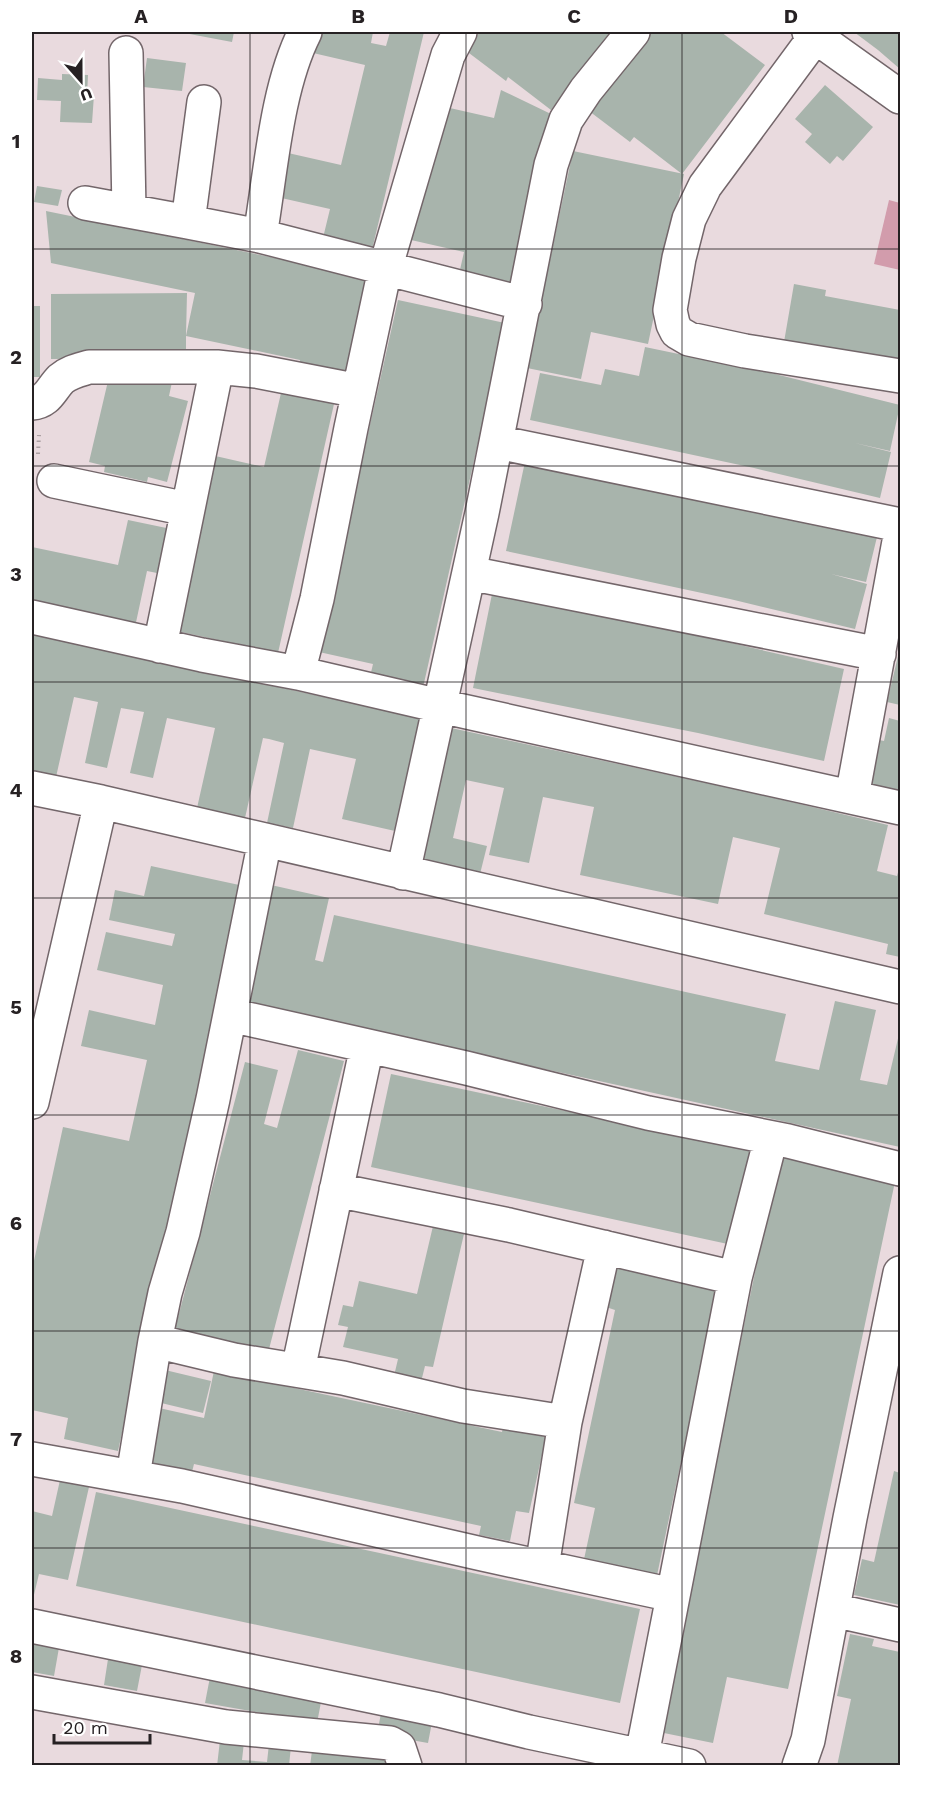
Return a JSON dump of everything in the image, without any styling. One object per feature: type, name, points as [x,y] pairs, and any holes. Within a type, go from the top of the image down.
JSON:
[{"type":"street","points":[[261,236],[285,85],[305,32]]},
{"type":"street","points":[[298,673],[317,599],[385,268],[448,54],[460,32]]},
{"type":"street","points":[[403,873],[497,442],[551,165],[566,120],[586,90],[633,32]]},
{"type":"street","points":[[900,98],[812,34],[705,186],[689,219],[679,258],[670,310],[673,324],[682,336],[689,339],[745,351],[900,376]]},
{"type":"street","points":[[126,53],[129,211]]},
{"type":"street","points":[[188,222],[204,102]]},
{"type":"street","points":[[85,203],[261,236],[525,304]]},
{"type":"street","points":[[34,403],[45,399],[62,378],[75,370],[89,367],[217,367],[256,371],[359,391]]},
{"type":"street","points":[[160,646],[217,367]]},
{"type":"street","points":[[497,442],[900,525]]},
{"type":"street","points":[[54,481],[187,509]]},
{"type":"street","points":[[852,797],[900,536]]},
{"type":"street","points":[[469,573],[879,654]]},
{"type":"street","points":[[32,617],[160,646],[298,673],[900,808]]},
{"type":"street","points":[[32,788],[900,987]]},
{"type":"street","points":[[32,1102],[101,802]]},
{"type":"street","points":[[133,1476],[155,1341],[165,1293],[183,1232],[265,840]]},
{"type":"street","points":[[230,1015],[477,1071],[648,1113],[771,1138],[900,1169]]},
{"type":"street","points":[[298,1370],[367,1046]]},
{"type":"street","points":[[642,1755],[735,1278],[771,1138]]},
{"type":"street","points":[[336,1190],[509,1225],[735,1278]]},
{"type":"street","points":[[542,1567],[565,1422],[604,1247]]},
{"type":"street","points":[[799,1766],[808,1740],[900,1273]]},
{"type":"street","points":[[155,1341],[211,1355],[343,1378],[463,1406],[565,1422]]},
{"type":"street","points":[[32,1460],[133,1476],[673,1595]]},
{"type":"street","points":[[833,1610],[900,1625]]},
{"type":"street","points":[[32,1626],[427,1707],[529,1732],[689,1766]]},
{"type":"street","points":[[32,1692],[226,1727],[390,1743],[399,1748],[405,1766]]},
{"type":"path","points":[[34,403],[40,425],[37,461],[43,474],[54,481]]},
{"type":"shaded area","points":[[889,200],[900,203],[900,270],[874,264]]},
{"type":"building","points":[[179,32],[234,32],[232,42]]},
{"type":"building","points":[[318,32],[373,32],[371,43],[386,46],[390,32],[424,32],[371,254],[322,242],[330,209],[277,197],[288,153],[341,165],[365,65],[313,53]]},
{"type":"building","points":[[480,32],[612,32],[551,110],[508,77],[506,81],[465,50]]},
{"type":"building","points":[[650,32],[721,32],[765,65],[682,174],[634,137],[630,142],[589,111]]},
{"type":"building","points":[[854,32],[900,32],[900,69],[878,50]]},
{"type":"building","points":[[147,58],[186,63],[182,91],[143,87]]},
{"type":"building","points":[[62,74],[88,75],[87,95],[94,95],[92,123],[60,122],[61,101],[37,100],[38,78],[62,80]]},
{"type":"building","points":[[825,85],[873,127],[843,161],[837,156],[830,164],[805,142],[812,134],[795,119]]},
{"type":"building","points":[[501,90],[551,114],[510,295],[457,283],[464,252],[411,240],[441,106],[494,118]]},
{"type":"building","points":[[573,151],[684,174],[648,344],[591,332],[581,379],[527,368]]},
{"type":"building","points":[[37,186],[62,190],[58,206],[34,202]]},
{"type":"building","points":[[46,211],[368,277],[347,379],[298,369],[300,360],[186,336],[195,293],[51,263]]},
{"type":"building","points":[[794,284],[826,290],[825,296],[900,310],[900,363],[784,342]]},
{"type":"building","points":[[187,293],[186,358],[51,359],[51,294]]},
{"type":"building","points":[[398,300],[505,323],[422,692],[369,681],[373,664],[319,652]]},
{"type":"building","points":[[32,306],[40,306],[40,377],[32,377]]},
{"type":"building","points":[[645,347],[775,374],[900,405],[890,451],[855,443],[891,452],[880,498],[754,468],[530,420],[540,373],[601,385],[605,369],[639,376]]},
{"type":"building","points":[[122,379],[172,382],[169,396],[188,401],[167,482],[148,477],[147,482],[104,472],[105,466],[89,462],[108,381],[121,385]]},
{"type":"building","points":[[281,393],[334,404],[278,653],[172,630],[211,455],[264,467]]},
{"type":"building","points":[[526,457],[877,537],[866,582],[831,574],[867,584],[855,629],[730,599],[506,551]]},
{"type":"building","points":[[128,520],[176,530],[167,575],[147,571],[135,627],[32,606],[32,547],[118,565]]},
{"type":"building","points":[[492,594],[718,640],[844,669],[824,761],[473,688]]},
{"type":"building","points":[[32,633],[420,718],[395,831],[342,819],[356,759],[310,749],[293,828],[267,823],[284,743],[269,739],[263,738],[245,818],[197,808],[215,728],[167,718],[153,778],[130,773],[144,712],[121,708],[107,768],[85,763],[98,702],[74,697],[56,777],[32,772]]},
{"type":"building","points":[[900,648],[900,705],[887,702]]},
{"type":"building","points":[[889,718],[900,721],[900,792],[863,784],[874,739],[884,741]]},
{"type":"building","points":[[442,726],[762,795],[888,825],[877,871],[897,876],[900,865],[900,957],[886,954],[888,944],[764,914],[780,848],[733,837],[718,904],[580,875],[594,807],[543,797],[529,863],[489,855],[504,788],[466,780],[453,838],[487,846],[480,874],[412,861]]},
{"type":"building","points":[[151,866],[244,886],[118,1451],[64,1439],[68,1418],[32,1410],[32,1270],[63,1127],[129,1141],[147,1060],[81,1046],[89,1010],[155,1025],[163,985],[97,970],[106,932],[172,946],[175,934],[109,920],[115,890],[144,896]]},
{"type":"building","points":[[271,885],[329,898],[315,960],[323,962],[334,915],[554,963],[786,1014],[775,1061],[819,1070],[835,1001],[876,1010],[860,1080],[887,1085],[900,1030],[900,1147],[244,1003]]},
{"type":"building","points":[[298,1050],[344,1061],[268,1353],[175,1329],[245,1062],[278,1070],[264,1124],[277,1128]]},
{"type":"building","points":[[391,1074],[758,1152],[737,1246],[371,1167]]},
{"type":"building","points":[[780,1153],[896,1177],[788,1689],[727,1677],[713,1743],[659,1732]]},
{"type":"building","points":[[433,1226],[464,1234],[433,1367],[425,1366],[421,1382],[394,1376],[398,1359],[343,1347],[348,1327],[338,1325],[343,1305],[353,1307],[359,1281],[417,1294]]},
{"type":"building","points":[[615,1264],[722,1286],[709,1329],[656,1580],[583,1564],[595,1508],[574,1503],[615,1310],[606,1307]]},
{"type":"building","points":[[165,1370],[211,1381],[203,1413],[157,1402]]},
{"type":"building","points":[[214,1371],[502,1432],[503,1427],[546,1437],[529,1513],[516,1511],[510,1541],[479,1535],[481,1526],[194,1464],[192,1472],[147,1463],[159,1408],[204,1418]]},
{"type":"building","points":[[894,1471],[900,1473],[900,1605],[854,1595],[862,1559],[874,1562]]},
{"type":"building","points":[[60,1480],[89,1487],[68,1580],[39,1574],[32,1603],[32,1511],[52,1516]]},
{"type":"building","points":[[96,1492],[640,1609],[620,1703],[76,1586]]},
{"type":"building","points":[[850,1634],[874,1639],[872,1646],[900,1652],[900,1766],[837,1766],[851,1699],[837,1696]]},
{"type":"building","points":[[32,1637],[60,1642],[54,1676],[32,1672]]},
{"type":"building","points":[[108,1659],[142,1665],[137,1691],[104,1685]]},
{"type":"building","points":[[210,1677],[322,1697],[317,1723],[205,1703]]},
{"type":"building","points":[[382,1708],[433,1717],[428,1743],[377,1734]]},
{"type":"building","points":[[220,1740],[244,1742],[242,1760],[267,1762],[269,1744],[291,1746],[289,1766],[217,1766]]},
{"type":"building","points":[[313,1743],[398,1753],[396,1766],[310,1766]]}]
